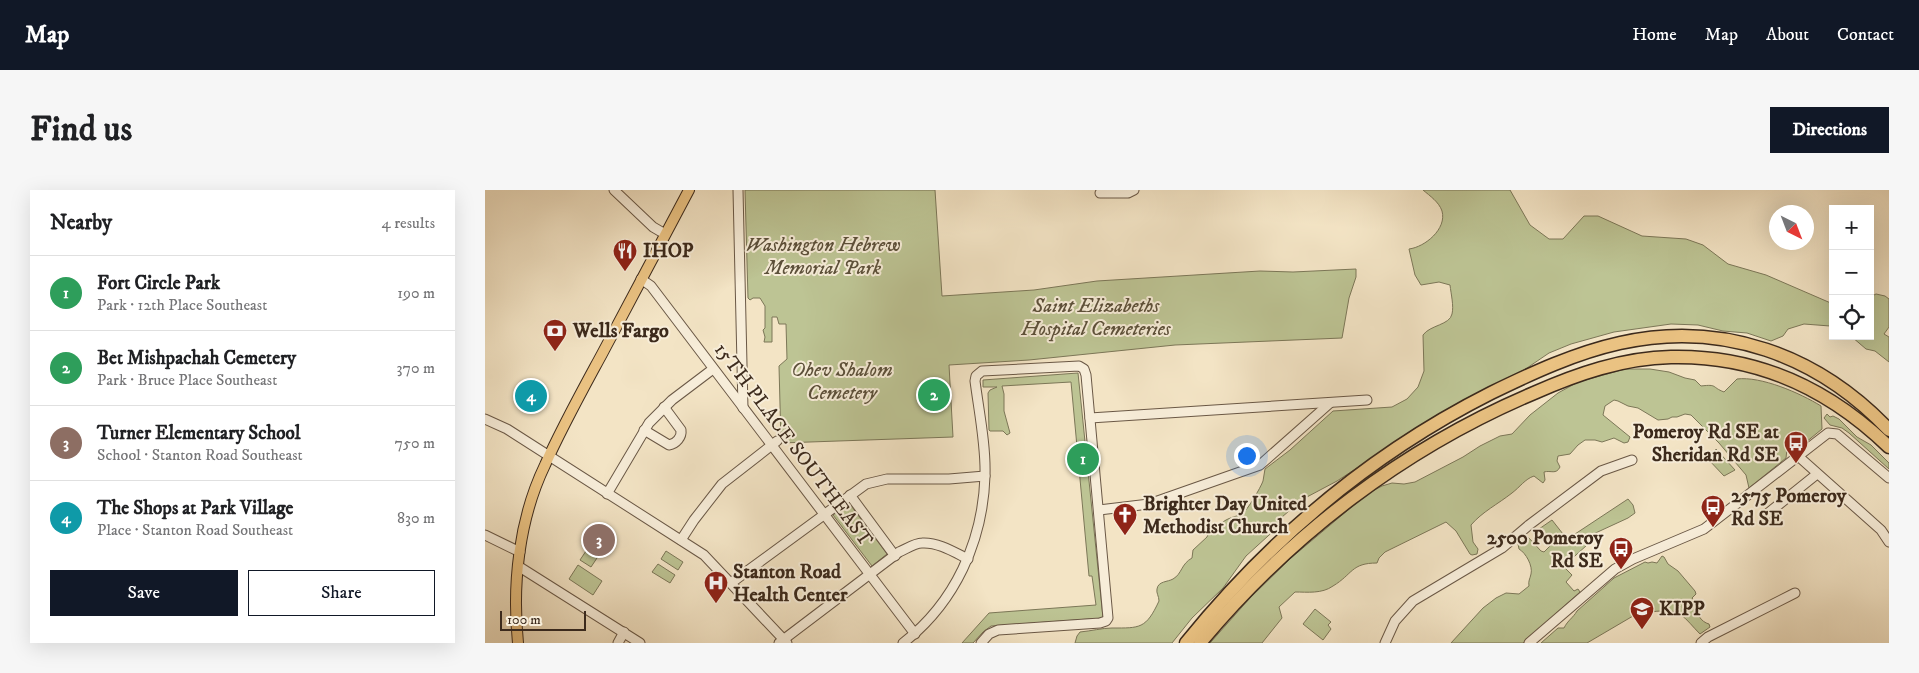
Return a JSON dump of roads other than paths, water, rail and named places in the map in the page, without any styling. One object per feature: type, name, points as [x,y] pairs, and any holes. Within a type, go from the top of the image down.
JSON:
[{"type":"highway","points":[[1186,643],[1240,580],[1270,549],[1313,510],[1369,467],[1418,434],[1477,400],[1537,372],[1597,350],[1642,339],[1677,336],[1725,340],[1758,347],[1795,361],[1827,378],[1860,402],[1889,430]]},
{"type":"highway","points":[[1200,643],[1275,562],[1336,509],[1377,479],[1423,449],[1485,415],[1550,386],[1600,369],[1632,361],[1670,357],[1713,359],[1755,367],[1785,377],[1823,395],[1858,419],[1889,447]]},
{"type":"main road","points":[[518,643],[517,595],[520,552],[533,497],[561,430],[689,190]]},
{"type":"street","points":[[614,190],[631,208],[665,234]]},
{"type":"street","points":[[738,190],[743,408]]},
{"type":"street","points":[[1100,193],[1128,193],[1134,190]]},
{"type":"street","name":"15TH PLACE SOUTHEAST","points":[[641,279],[651,286],[743,408],[774,443],[823,514],[915,634]]},
{"type":"street","points":[[903,643],[935,614],[948,597],[968,559],[979,527],[985,476],[975,381],[977,374],[1010,369],[1076,365],[1083,368],[1086,375],[1109,615],[1106,622],[1100,623],[1003,629],[995,631],[983,640]]},
{"type":"street","points":[[607,494],[644,430],[664,407],[713,368]]},
{"type":"street","points":[[1090,418],[1367,400]]},
{"type":"street","points":[[1099,510],[1146,505],[1260,465],[1330,403]]},
{"type":"street","points":[[644,430],[669,444],[680,437],[681,430],[664,407]]},
{"type":"street","points":[[485,418],[507,429],[706,557],[783,642],[895,556],[921,543],[941,546],[968,559]]},
{"type":"street","points":[[1529,643],[1615,569],[1633,559],[1704,529],[1827,433],[1837,434],[1889,478]]},
{"type":"street","points":[[681,540],[722,484],[774,443]]},
{"type":"street","points":[[1798,456],[1881,530],[1889,542]]},
{"type":"street","points":[[1385,643],[1395,621],[1413,601],[1503,548],[1529,524],[1601,471],[1631,460]]},
{"type":"street","points":[[1767,514],[1817,474]]},
{"type":"street","points":[[731,583],[866,484],[876,480],[985,476]]},
{"type":"street","points":[[850,495],[895,556]]},
{"type":"street","points":[[485,535],[520,552]]},
{"type":"street","points":[[519,566],[640,643]]},
{"type":"street","points":[[1701,643],[1708,637],[1795,593]]},
{"type":"street","points":[[618,643],[624,632]]},
{"type":"place","name":"IHOP","points":[[625,272]]},
{"type":"place","name":"Wells Fargo","points":[[555,352]]},
{"type":"place","name":"Bet Mishpachah Cemetery","points":[[934,395]]},
{"type":"place","name":"The Shops at Park Village","points":[[531,396]]},
{"type":"place","name":"Fort Circle Park","points":[[1083,459]]},
{"type":"place","name":"Pomeroy Rd SE at Sheridan Rd SE","points":[[1796,464]]},
{"type":"place","name":"2575 Pomeroy Rd SE","points":[[1713,528]]},
{"type":"place","name":"Brighter Day United Methodist Church","points":[[1125,536]]},
{"type":"place","name":"Turner Elementary School","points":[[599,540]]},
{"type":"place","name":"2500 Pomeroy Rd SE","points":[[1621,570]]},
{"type":"place","name":"Stanton Road Health Center","points":[[716,604]]},
{"type":"place","name":"KIPP","points":[[1642,630]]},
{"type":"park label","name":"Washington Hebrew Memorial Park","points":[[823,256]]},
{"type":"park label","name":"Saint Elizabeths Hospital Cemeteries","points":[[1096,318]]},
{"type":"park label","name":"Ohev Shalom Cemetery","points":[[842,382]]}]
